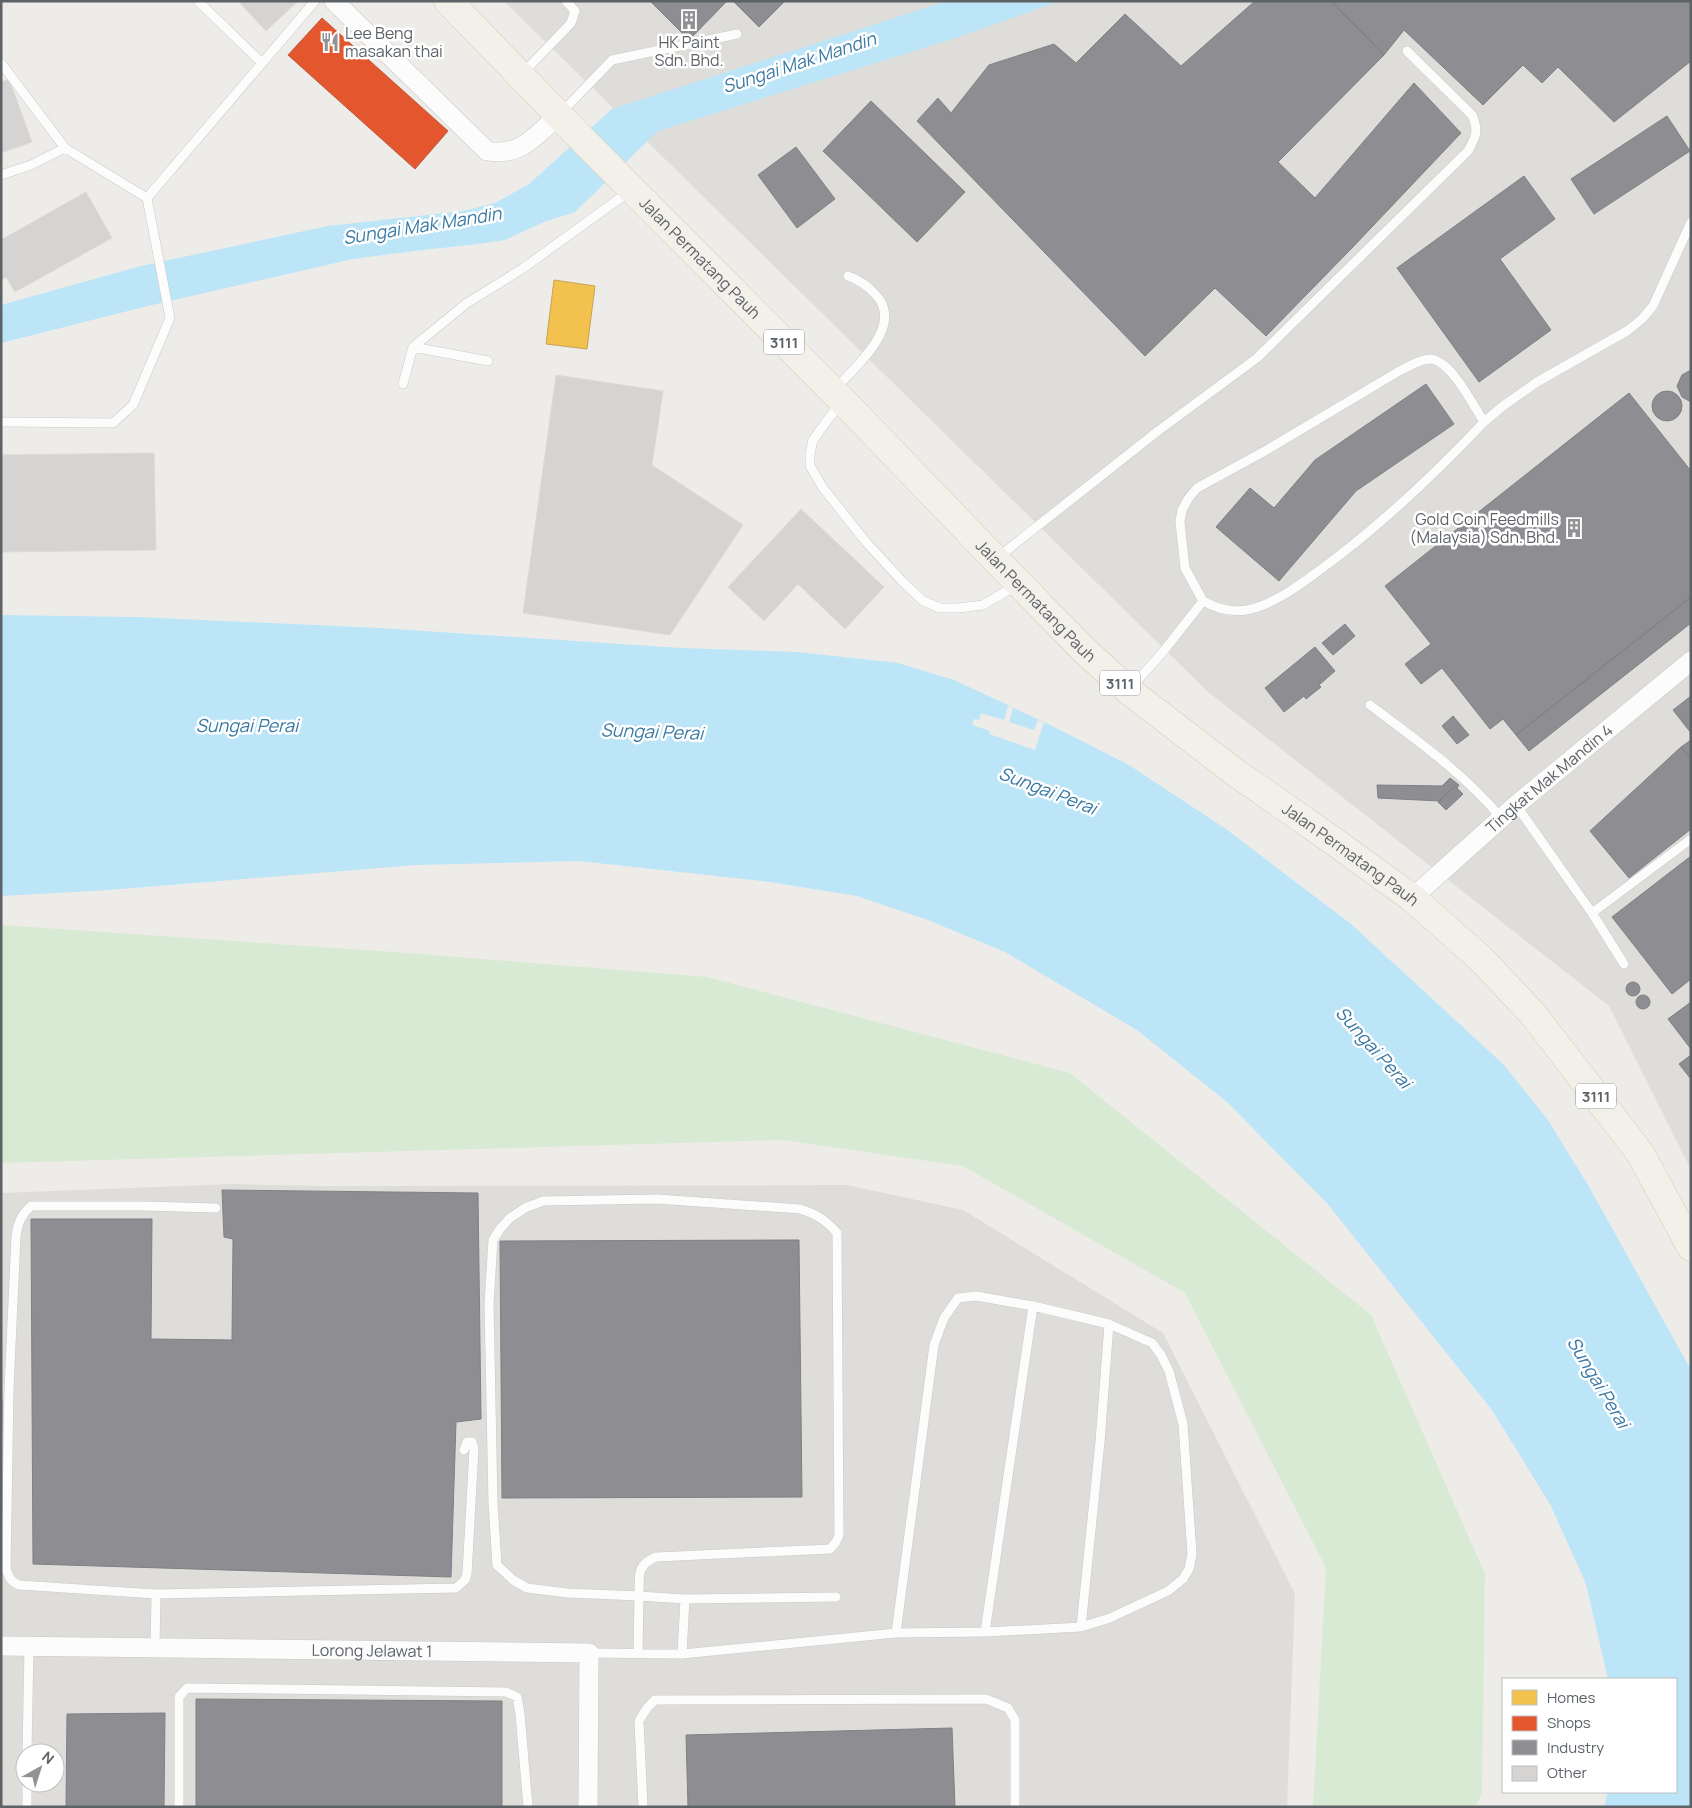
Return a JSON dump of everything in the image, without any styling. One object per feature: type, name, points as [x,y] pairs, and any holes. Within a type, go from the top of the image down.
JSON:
[{"type":"main road","name":"Jalan Permatang Pauh","points":[[448,1],[580,137],[838,396],[1084,650],[1129,691],[1236,773],[1412,898],[1482,959],[1532,1013],[1640,1153],[1691,1247]]},
{"type":"street","points":[[334,1],[487,151],[501,154],[522,148],[559,115]]},
{"type":"street","name":"Tingkat Mak Mandin 4","points":[[1412,898],[1516,805],[1691,661]]},
{"type":"street","name":"Lorong Jelawat 1","points":[[1,1646],[590,1653]]},
{"type":"street","points":[[588,1807],[590,1653]]},
{"type":"lane","points":[[198,1],[262,63]]},
{"type":"lane","points":[[147,198],[315,1]]},
{"type":"lane","points":[[566,1],[575,11]]},
{"type":"lane","points":[[520,76],[571,22],[578,1]]},
{"type":"lane","points":[[559,115],[612,60],[736,34]]},
{"type":"lane","points":[[995,560],[1150,437],[1257,358],[1468,151],[1474,140],[1477,128],[1472,115],[1407,52]]},
{"type":"lane","points":[[1,63],[65,148],[147,198],[170,318],[133,404],[113,423],[1,422]]},
{"type":"lane","points":[[1,175],[31,165],[65,148]]},
{"type":"lane","points":[[403,384],[413,348],[467,303],[522,269],[630,186]]},
{"type":"lane","points":[[1484,422],[1448,368],[1440,362],[1431,359],[1422,360],[1401,370],[1265,451],[1197,488],[1182,510],[1180,522],[1185,568],[1204,601],[1218,609],[1237,612],[1258,608],[1289,592],[1338,557],[1400,506],[1502,406],[1537,382],[1627,331],[1642,319],[1653,306],[1691,222]]},
{"type":"lane","points":[[848,276],[863,283],[880,300],[884,308],[884,319],[882,334],[838,396],[813,440],[810,466],[822,488],[866,542],[923,601],[940,608],[983,605],[1019,584]]},
{"type":"lane","points":[[413,348],[488,361]]},
{"type":"lane","points":[[1129,691],[1204,601]]},
{"type":"lane","points":[[1370,705],[1476,789],[1501,818]]},
{"type":"lane","points":[[1516,805],[1592,913],[1624,964]]},
{"type":"lane","points":[[1592,913],[1691,839]]},
{"type":"lane","points":[[638,1654],[639,1596],[640,1568],[644,1563],[656,1557],[830,1549],[836,1542],[839,1534],[837,1234],[827,1222],[815,1214],[800,1209],[657,1199],[543,1201],[525,1208],[510,1218],[493,1240],[489,1304],[493,1503],[497,1565],[513,1580],[528,1588],[567,1593],[639,1596],[686,1599],[836,1597]]},
{"type":"lane","points":[[216,1208],[31,1206],[23,1213],[18,1224],[16,1236],[10,1389],[6,1569],[13,1583],[156,1594],[456,1588],[465,1580],[467,1574],[474,1449],[472,1442],[467,1442],[464,1450]]},
{"type":"lane","points":[[590,1653],[682,1654],[896,1633],[984,1632],[1081,1627],[1110,1618],[1168,1591],[1186,1574],[1192,1554],[1183,1424],[1169,1371],[1152,1343],[1109,1324],[1033,1306],[976,1296],[958,1298],[944,1318],[934,1345],[896,1633]]},
{"type":"lane","points":[[984,1632],[1033,1306]]},
{"type":"lane","points":[[1081,1627],[1102,1423],[1109,1324]]},
{"type":"lane","points":[[155,1648],[156,1594]]},
{"type":"lane","points":[[682,1654],[686,1599]]},
{"type":"lane","points":[[28,1743],[29,1647]]},
{"type":"lane","points":[[179,1807],[180,1697],[187,1688],[506,1692],[517,1698],[528,1807]]},
{"type":"lane","points":[[644,1807],[639,1721],[647,1708],[655,1700],[986,1699],[1008,1708],[1015,1720],[1014,1807]]},
{"type":"lane","points":[[27,1793],[27,1807]]},
{"type":"shaded area","points":[[504,1],[1691,1],[1691,1170],[1609,1006],[1207,691]]},
{"type":"shaded area","points":[[232,1184],[321,1186],[847,1185],[963,1210],[1163,1333],[1295,1594],[1287,1807],[1,1807],[1,1193]]},
{"type":"green space","points":[[1,925],[408,953],[707,977],[1070,1073],[1371,1315],[1485,1574],[1482,1793],[1476,1807],[1313,1807],[1326,1568],[1185,1293],[963,1166],[783,1140],[1,1163]]},
{"type":"water","name":"Sungai Mak Mandin","points":[[947,1],[1060,1],[956,38],[658,131],[575,212],[544,222],[505,240],[353,259],[152,305],[1,343],[1,305],[141,266],[328,226],[463,211],[495,203],[529,184],[612,109]]},
{"type":"water","name":"Sungai Perai","points":[[1,615],[137,617],[380,628],[681,648],[797,652],[898,663],[954,680],[1044,722],[1129,765],[1226,829],[1351,924],[1504,1065],[1548,1120],[1588,1185],[1691,1370],[1691,1807],[1604,1807],[1608,1793],[1677,1793],[1677,1678],[1608,1678],[1586,1584],[1551,1506],[1492,1410],[1326,1202],[1227,1102],[1137,1030],[1005,952],[928,920],[857,896],[770,882],[579,861],[416,865],[109,890],[1,896]]},
{"type":"pier","points":[[1008,706],[1013,708],[1009,722],[1034,730],[1038,720],[1044,722],[1035,750],[989,734],[990,731],[972,725],[974,719],[979,720],[981,713],[1004,720]]},
{"type":"building: Homes","points":[[554,280],[595,286],[587,349],[546,344]]},
{"type":"building: Shops","points":[[322,18],[448,131],[415,169],[288,55]]},
{"type":"building: Industry","name":"HK Paint Sdn. Bhd.","points":[[650,1],[727,1],[689,40]]},
{"type":"building: Industry","name":"HK Paint Sdn. Bhd.","points":[[733,1],[785,1],[759,27]]},
{"type":"building: Industry","points":[[1255,1],[1331,1],[1384,55],[1278,162],[1315,198],[1414,83],[1461,133],[1266,336],[1215,288],[1145,356],[917,121],[938,98],[951,113],[989,65],[1054,44],[1076,63],[1125,14],[1181,66]]},
{"type":"building: Industry","points":[[1331,1],[1691,1],[1691,61],[1614,122],[1558,67],[1542,83],[1523,65],[1483,105],[1404,30],[1384,55]]},
{"type":"building: Industry","points":[[871,101],[965,192],[917,242],[823,151]]},
{"type":"building: Industry","points":[[1667,116],[1690,151],[1594,214],[1571,179]]},
{"type":"building: Industry","points":[[796,147],[835,199],[797,228],[758,175]]},
{"type":"building: Industry","points":[[1524,176],[1555,219],[1500,259],[1551,330],[1479,382],[1397,268]]},
{"type":"building: Industry","points":[[1691,371],[1691,402],[1682,397],[1677,386],[1682,375]]},
{"type":"building: Industry","points":[[1426,384],[1454,424],[1356,491],[1279,581],[1216,527],[1250,488],[1274,508],[1315,460]]},
{"type":"building: Industry","points":[[1667,391],[1678,395],[1682,406],[1678,417],[1667,421],[1656,417],[1652,406],[1656,395]]},
{"type":"building: Industry","name":"Gold Coin Feedmills (Malaysia) Sdn. Bhd.","points":[[1629,393],[1691,471],[1691,597],[1516,735],[1503,719],[1490,729],[1442,668],[1421,684],[1405,664],[1431,644],[1385,586]]},
{"type":"building: Industry","points":[[1691,597],[1691,623],[1529,751],[1516,735]]},
{"type":"building: Industry","points":[[1345,624],[1355,636],[1333,655],[1322,643]]},
{"type":"building: Industry","points":[[1315,647],[1335,671],[1319,685],[1321,687],[1306,699],[1304,696],[1284,712],[1265,688]]},
{"type":"building: Industry","points":[[1691,696],[1691,733],[1673,710]]},
{"type":"building: Industry","points":[[1453,716],[1469,735],[1457,744],[1442,726]]},
{"type":"building: Industry","points":[[1691,740],[1691,759],[1681,747]]},
{"type":"building: Industry","points":[[1681,747],[1691,759],[1691,829],[1629,878],[1590,831]]},
{"type":"building: Industry","points":[[1450,778],[1459,785],[1457,788],[1455,786],[1440,801],[1378,798],[1377,785],[1442,786]]},
{"type":"building: Industry","points":[[1455,786],[1463,794],[1446,810],[1438,802]]},
{"type":"building: Industry","points":[[1691,856],[1691,979],[1672,994],[1612,917]]},
{"type":"building: Industry","points":[[1633,982],[1638,984],[1640,989],[1638,994],[1633,996],[1628,994],[1626,989],[1628,984]]},
{"type":"building: Industry","points":[[1643,995],[1648,997],[1650,1002],[1648,1007],[1643,1009],[1638,1007],[1636,1002],[1638,997]]},
{"type":"building: Industry","points":[[1691,1002],[1691,1049],[1668,1019]]},
{"type":"building: Industry","points":[[1691,1055],[1691,1079],[1679,1064]]},
{"type":"building: Industry","points":[[222,1190],[478,1193],[481,1419],[456,1422],[451,1577],[33,1564],[31,1219],[152,1219],[151,1339],[232,1340],[233,1239],[224,1237]]},
{"type":"building: Industry","points":[[799,1240],[802,1497],[502,1498],[500,1241]]},
{"type":"building: Industry","points":[[1,1399],[2,1399],[1,1476]]},
{"type":"building: Industry","points":[[196,1699],[502,1701],[502,1807],[196,1807]]},
{"type":"building: Industry","points":[[165,1713],[164,1807],[66,1807],[67,1714]]},
{"type":"building: Industry","points":[[952,1728],[955,1807],[688,1807],[686,1735]]},
{"type":"building: Other","points":[[238,1],[298,1],[266,31]]},
{"type":"building: Other","points":[[9,79],[32,142],[1,153],[1,82]]},
{"type":"building: Other","points":[[86,192],[112,238],[15,292],[6,277],[1,280],[1,240]]},
{"type":"building: Other","points":[[556,375],[663,391],[652,465],[743,525],[670,635],[523,613]]},
{"type":"building: Other","points":[[154,453],[156,550],[1,552],[1,455]]},
{"type":"building: Other","points":[[801,509],[884,587],[845,629],[798,584],[764,621],[728,587]]},
{"type":"place","name":"HK Paint Sdn. Bhd.","points":[[689,20]]},
{"type":"place","name":"Lee Beng masakan thai","points":[[330,42]]},
{"type":"place","name":"Gold Coin Feedmills (Malaysia) Sdn. Bhd.","points":[[1574,528]]}]
